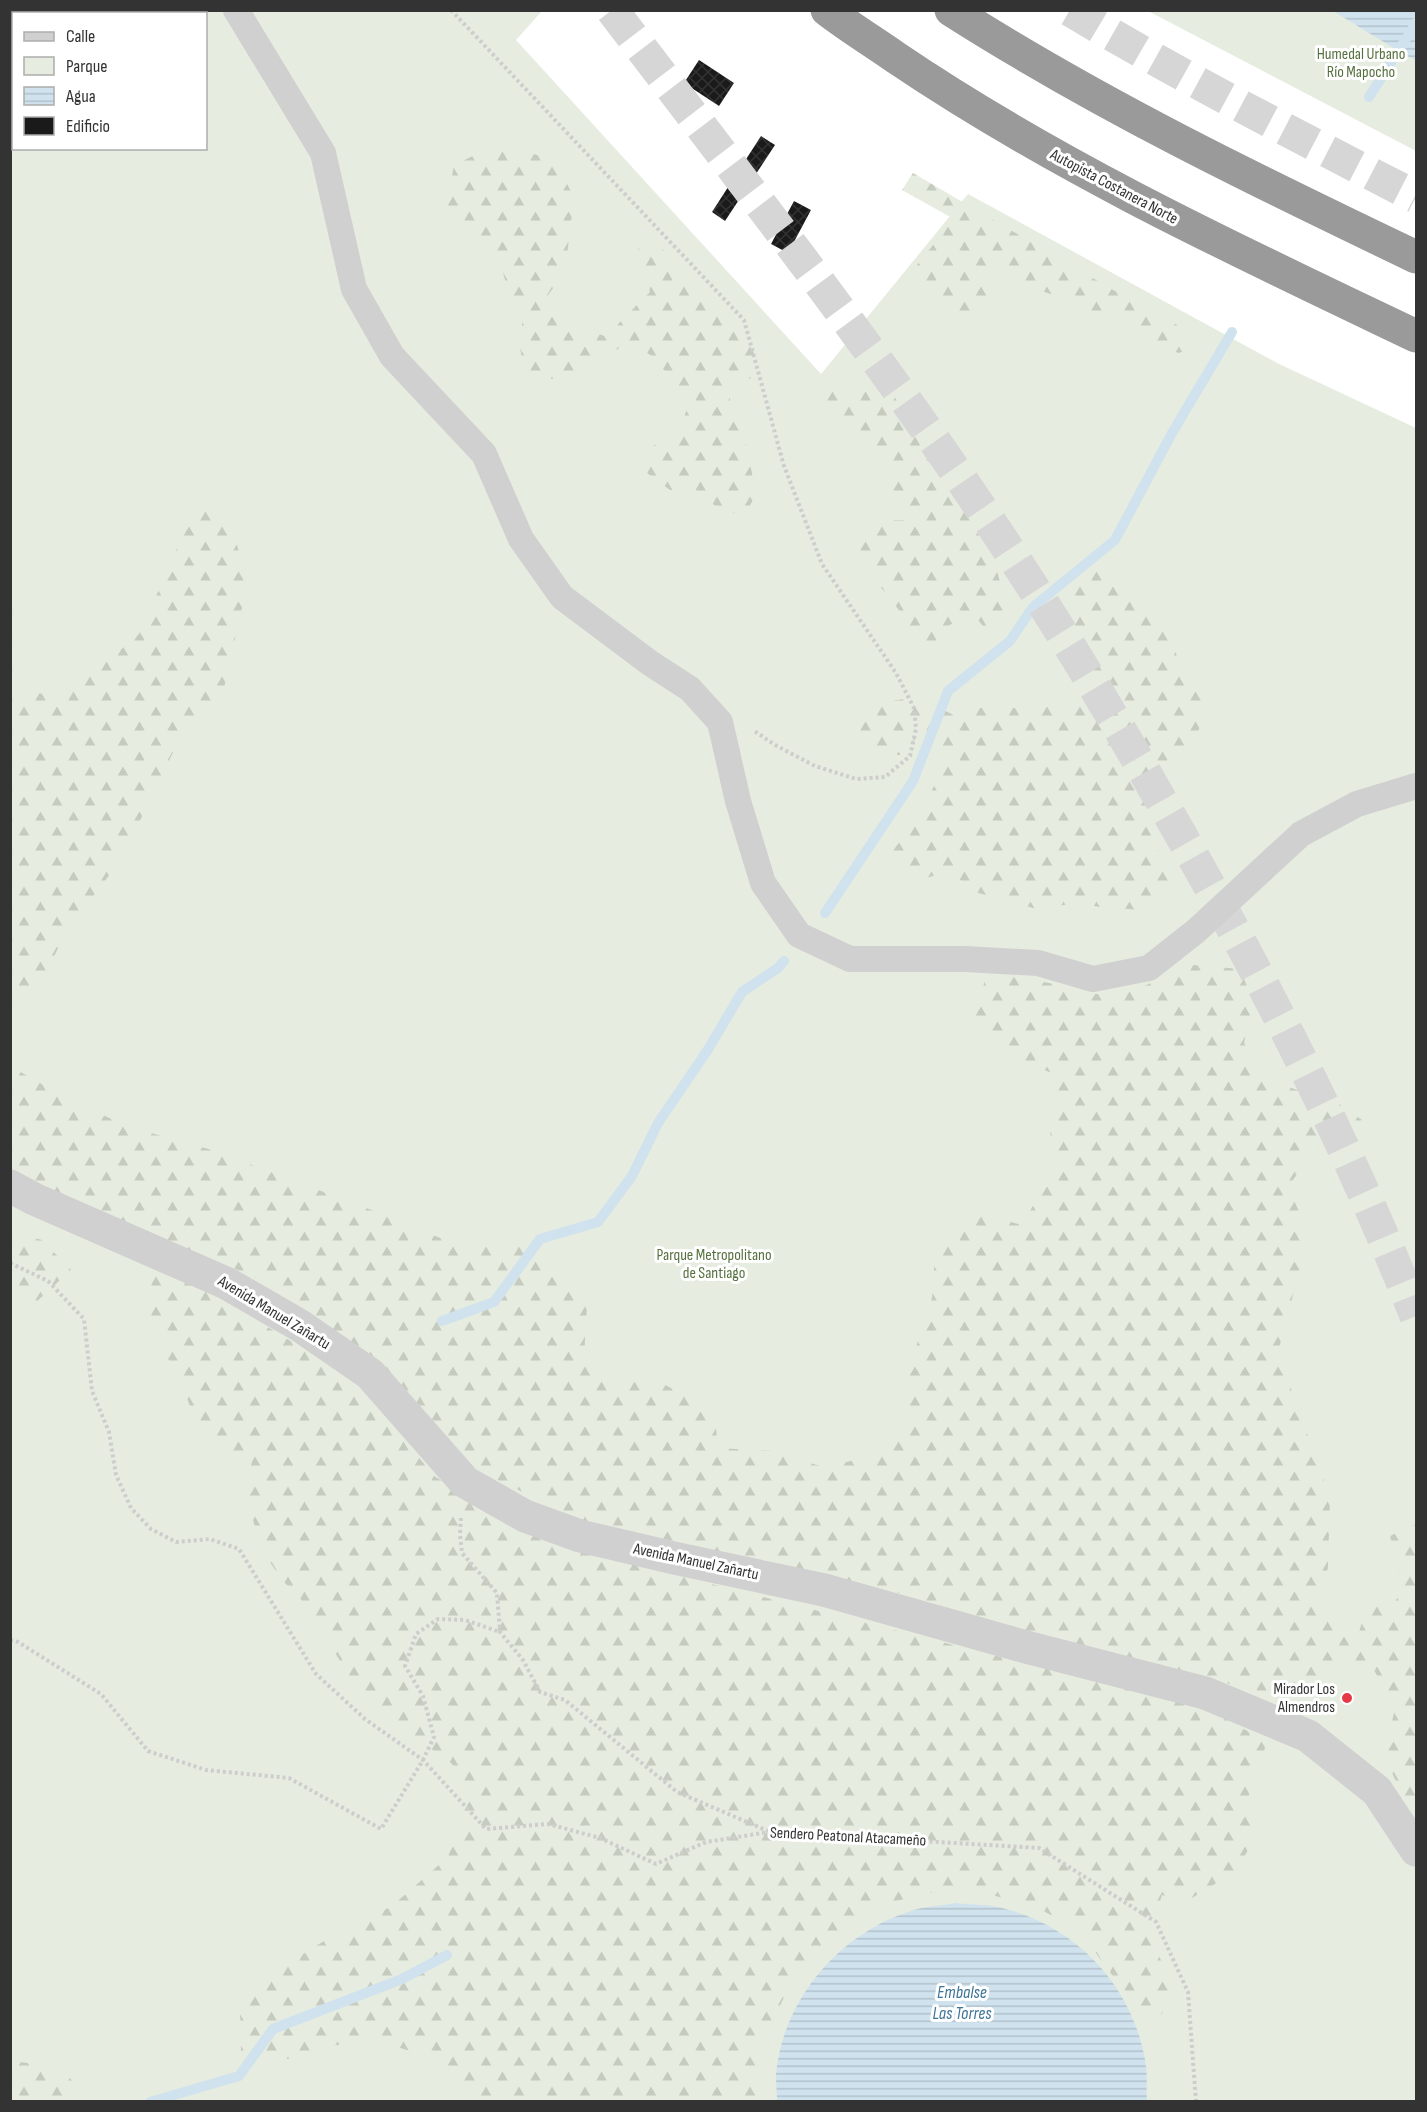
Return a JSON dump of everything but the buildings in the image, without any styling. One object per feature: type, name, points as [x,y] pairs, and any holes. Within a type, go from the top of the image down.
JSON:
[{"type":"highway","name":"Autopista Costanera Norte","points":[[827,10],[990,119],[1081,171],[1234,249],[1416,336]]},
{"type":"highway","points":[[951,10],[1016,52],[1162,132],[1257,181],[1416,257]]},
{"type":"street","points":[[236,10],[323,153],[354,289],[392,356],[484,454],[521,539],[562,597],[650,663],[690,689],[720,722],[738,801],[763,883],[799,935],[849,959],[965,958],[1038,963],[1093,979],[1149,968],[1197,931],[1301,834],[1357,804],[1416,786]]},
{"type":"street","name":"Avenida Manuel Zañartu","points":[[10,1186],[34,1199],[226,1282],[299,1325],[370,1374],[465,1482],[525,1516],[580,1536],[824,1590],[1026,1647],[1205,1693],[1308,1736],[1377,1791],[1416,1850]]},
{"type":"path","points":[[451,10],[744,320],[784,466],[822,564],[896,673],[914,708],[916,729],[910,756],[885,777],[856,779],[815,766],[747,727]]},
{"type":"path","name":"Sendero Peatonal Atacameño","points":[[10,1263],[48,1281],[84,1319],[92,1391],[109,1432],[116,1475],[131,1508],[151,1529],[176,1542],[210,1539],[239,1550],[316,1674],[365,1719],[423,1760],[486,1829],[548,1824],[600,1838],[656,1864],[706,1842],[769,1832],[1040,1848],[1156,1922],[1188,1992],[1196,2102]]},
{"type":"path","points":[[465,1482],[460,1518],[462,1553],[497,1593],[500,1632]]},
{"type":"path","points":[[10,1640],[18,1642],[101,1694],[148,1751],[206,1770],[289,1778],[381,1829],[423,1760],[434,1737],[423,1696],[405,1666],[416,1634],[438,1619],[465,1620],[500,1632],[523,1660],[540,1692],[565,1700],[677,1791],[769,1832]]},
{"type":"green space","name":"Parque Metropolitano de Santiago","points":[[11,11],[542,11],[516,40],[821,374],[968,194],[1279,364],[1416,428],[1416,2101],[11,2102]]},
{"type":"green space","name":"Humedal Urbano Río Mapocho","points":[[1148,11],[1416,11],[1416,151],[1150,12]]},
{"type":"green space","points":[[516,148],[555,161],[574,197],[565,272],[548,295],[558,328],[585,329],[610,338],[619,323],[650,292],[635,236],[653,239],[755,348],[764,366],[753,377],[744,381],[717,361],[748,452],[756,495],[745,514],[722,511],[694,489],[670,490],[643,470],[648,448],[677,435],[689,404],[672,384],[658,360],[630,342],[577,372],[551,379],[524,369],[519,342],[523,319],[508,291],[496,246],[460,237],[446,210],[454,165],[481,152]]},
{"type":"green space","points":[[913,173],[1177,325],[1192,349],[1178,353],[1149,337],[1123,316],[1089,313],[1070,300],[1035,289],[1001,271],[985,267],[992,306],[967,317],[946,317],[929,299],[927,283],[917,265],[954,219],[902,190]]},
{"type":"green space","points":[[843,386],[888,386],[932,459],[947,494],[968,516],[995,564],[1007,607],[991,637],[979,621],[959,620],[937,632],[941,657],[921,651],[907,621],[886,593],[860,566],[856,535],[894,520],[915,520],[890,504],[895,471],[840,426],[823,394]]},
{"type":"green space","points":[[189,508],[228,516],[248,581],[221,701],[179,740],[114,869],[65,933],[39,989],[11,1003],[11,694],[70,693],[139,634],[175,554]]},
{"type":"green space","points":[[1093,568],[1138,593],[1167,623],[1180,667],[1215,692],[1196,736],[1166,762],[1149,815],[1156,846],[1175,884],[1155,911],[1077,903],[1037,909],[975,892],[949,871],[920,880],[887,859],[920,814],[940,774],[945,747],[919,735],[900,755],[865,752],[855,716],[876,703],[919,697],[957,717],[980,708],[1031,708],[1118,703],[1070,638],[1067,587]]},
{"type":"green space","points":[[11,604],[24,639],[11,680]]},
{"type":"green space","points":[[1193,965],[1240,969],[1253,1001],[1244,1043],[1262,1075],[1294,1089],[1332,1099],[1362,1120],[1322,1139],[1288,1187],[1309,1234],[1278,1352],[1330,1498],[1328,1567],[1320,1605],[1358,1635],[1369,1601],[1392,1606],[1403,1590],[1390,1536],[1416,1524],[1416,1809],[1409,1807],[1393,1775],[1385,1749],[1395,1709],[1374,1670],[1344,1667],[1321,1673],[1292,1699],[1101,1653],[904,1594],[581,1520],[479,1471],[379,1361],[257,1278],[48,1191],[11,1172],[10,1066],[59,1094],[126,1126],[212,1150],[382,1214],[462,1247],[525,1247],[587,1305],[584,1357],[621,1381],[665,1385],[714,1409],[718,1448],[774,1451],[826,1468],[864,1457],[886,1447],[905,1420],[908,1372],[932,1298],[936,1243],[979,1213],[1022,1225],[1056,1165],[1050,1132],[1057,1075],[990,1049],[975,1016],[985,980],[1006,976],[1055,984],[1081,995],[1130,992]]},
{"type":"green space","points":[[10,1232],[42,1240],[71,1270],[34,1304],[11,1297]]},
{"type":"green space","points":[[155,1264],[208,1290],[357,1382],[434,1476],[517,1527],[632,1564],[1208,1709],[1267,1742],[1244,1810],[1256,1836],[1236,1871],[1187,1901],[1162,1895],[1149,1935],[1178,1996],[1154,2022],[1118,1983],[1079,1930],[1034,1906],[980,1892],[935,1892],[887,1903],[796,1972],[755,2058],[759,2101],[466,2101],[465,2093],[428,2057],[379,2041],[337,2045],[280,2061],[241,2051],[240,2005],[276,1971],[327,1939],[392,1906],[448,1857],[458,1827],[463,1776],[450,1762],[347,1690],[344,1667],[300,1598],[282,1580],[260,1547],[246,1492],[252,1461],[202,1439],[184,1390],[161,1345],[148,1305]]},
{"type":"green space","points":[[11,2061],[60,2067],[81,2091],[85,2101],[11,2101]]},
{"type":"water","points":[[1333,11],[1416,11],[1416,60],[1405,55]]},
{"type":"water","name":"Embalse Las Torres","points":[[956,1903],[997,1907],[1029,1917],[1054,1929],[1076,1944],[1096,1963],[1114,1984],[1128,2007],[1138,2033],[1146,2065],[1147,2101],[777,2101],[776,2074],[781,2046],[790,2020],[803,1995],[820,1973],[839,1952],[861,1935],[885,1921],[916,1909]]},
{"type":"waterway","points":[[1369,97],[1416,23]]},
{"type":"waterway","points":[[825,913],[913,781],[948,691],[1010,641],[1033,607],[1115,540],[1172,433],[1232,332]]},
{"type":"waterway","points":[[442,1321],[494,1302],[540,1239],[598,1222],[632,1176],[658,1123],[707,1051],[742,992],[778,968],[784,961]]},
{"type":"waterway","points":[[150,2102],[239,2076],[273,2029],[402,1979],[447,1955]]},
{"type":"tunnel","points":[[612,10],[786,238],[913,410],[1008,549],[1060,631],[1195,860],[1264,987],[1329,1117],[1416,1316]]},
{"type":"tunnel","points":[[1070,10],[1199,83],[1416,197]]},
{"type":"place","name":"Mirador Los Almendros","points":[[1347,1698]]}]
